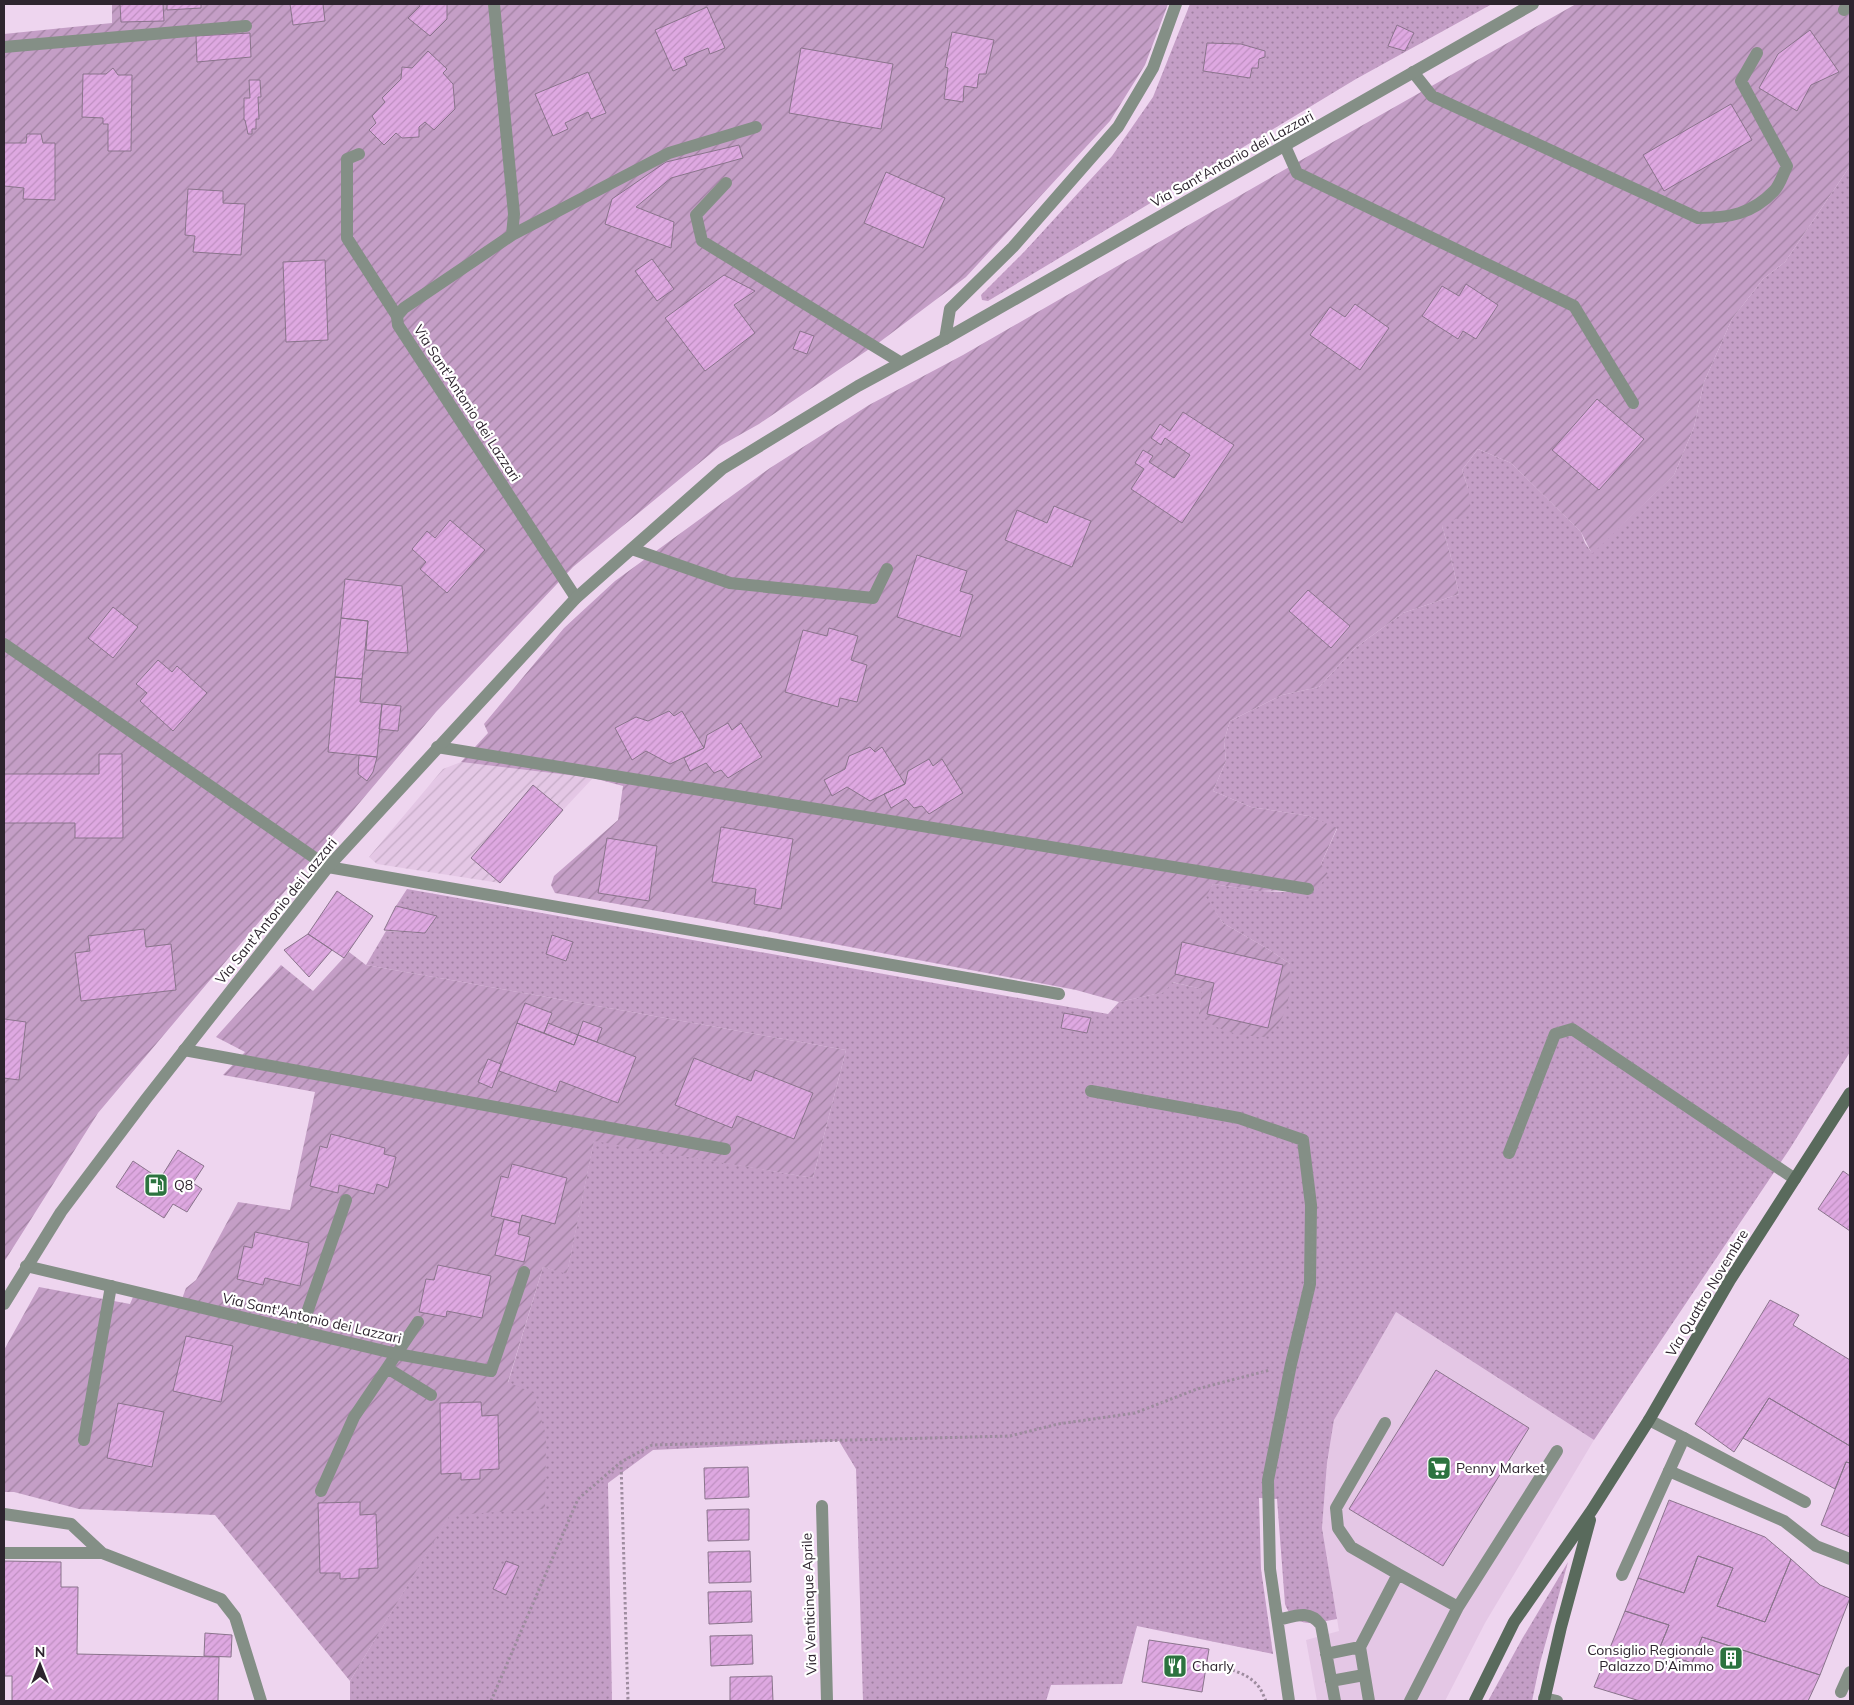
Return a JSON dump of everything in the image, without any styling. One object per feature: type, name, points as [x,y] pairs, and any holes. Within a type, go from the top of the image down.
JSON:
[{"type":"main road","name":"Via Quattro Novembre","points":[[1475,1701],[1514,1622],[1592,1510],[1649,1420],[1730,1280],[1850,1093]]},
{"type":"main road","name":"Via Quattro Novembre","points":[[1548,1700],[1561,1627],[1592,1510]]},
{"type":"street","points":[[494,4],[514,214],[512,235]]},
{"type":"street","points":[[945,339],[950,309],[1014,247],[1118,127],[1153,68],[1176,4]]},
{"type":"street","name":"Via Sant'Antonio dei Lazzari","points":[[4,1304],[61,1212],[184,1050],[328,867],[576,598],[722,469],[858,386],[945,339],[1533,4]]},
{"type":"street","points":[[4,47],[246,26]]},
{"type":"street","points":[[1413,72],[1432,96],[1698,218],[1724,218],[1751,209],[1775,190],[1786,166],[1741,81],[1756,53]]},
{"type":"street","name":"Via Sant'Antonio dei Lazzari","points":[[576,598],[398,325],[398,316],[404,308],[512,235],[669,153],[756,127]]},
{"type":"street","points":[[1285,146],[1298,173],[1574,306],[1633,403]]},
{"type":"street","points":[[359,154],[347,159],[347,238],[398,316]]},
{"type":"street","points":[[726,183],[696,215],[702,241],[900,362]]},
{"type":"street","points":[[632,549],[730,583],[873,598],[887,569]]},
{"type":"street","points":[[4,644],[328,867],[1059,994]]},
{"type":"street","points":[[437,747],[1308,889]]},
{"type":"street","points":[[1509,1153],[1555,1034],[1572,1030],[1795,1179]]},
{"type":"street","points":[[184,1050],[725,1149]]},
{"type":"street","points":[[1091,1090],[1239,1118],[1303,1140],[1311,1205],[1310,1284],[1291,1364],[1268,1480],[1270,1569],[1289,1701]]},
{"type":"street","points":[[301,1330],[346,1200]]},
{"type":"street","name":"Via Sant'Antonio dei Lazzari","points":[[26,1266],[398,1354],[491,1371],[524,1272]]},
{"type":"street","points":[[84,1440],[111,1286]]},
{"type":"street","points":[[321,1491],[354,1417],[418,1322]]},
{"type":"street","points":[[388,1368],[430,1395]]},
{"type":"street","points":[[1649,1420],[1805,1502]]},
{"type":"street","points":[[1385,1423],[1336,1508],[1338,1528],[1350,1547],[1458,1607]]},
{"type":"street","points":[[1622,1575],[1684,1438]]},
{"type":"street","points":[[1410,1701],[1458,1607],[1557,1451]]},
{"type":"street","points":[[1670,1471],[1784,1521],[1816,1546],[1850,1559]]},
{"type":"street","name":"Via Venticinque Aprile","points":[[822,1506],[827,1701]]},
{"type":"street","points":[[4,1514],[71,1524],[102,1553]]},
{"type":"street","points":[[4,1553],[102,1553],[222,1599],[236,1618],[262,1701]]},
{"type":"street","points":[[1369,1701],[1360,1647],[1398,1574]]},
{"type":"street","points":[[1278,1620],[1308,1615],[1316,1619],[1321,1625],[1334,1701]]},
{"type":"street","points":[[1326,1654],[1360,1647]]},
{"type":"street","points":[[1841,1692],[1850,1672]]},
{"type":"street","points":[[1331,1682],[1364,1675]]},
{"type":"path","points":[[491,1701],[578,1499],[621,1462],[652,1446],[1010,1436],[1058,1424],[1135,1413],[1197,1389],[1291,1364]]},
{"type":"path","points":[[621,1462],[628,1701]]},
{"type":"path","points":[[1218,1666],[1235,1670],[1250,1678],[1261,1688],[1266,1701]]},
{"type":"shaded area","points":[[112,4],[1168,4],[1145,65],[1110,121],[966,277],[881,341],[759,424],[720,446],[573,567],[436,712],[98,1113],[4,1262],[4,34],[112,23]]},
{"type":"shaded area","points":[[1190,4],[1492,4],[1356,79],[988,301],[982,300],[981,295],[1024,252],[1112,156],[1153,97]]},
{"type":"shaded area","points":[[1576,4],[1850,4],[1850,166],[1785,262],[1763,279],[1732,319],[1704,382],[1694,427],[1674,475],[1592,554],[1581,532],[1511,463],[1478,449],[1462,470],[1468,488],[1471,511],[1442,526],[1459,594],[1403,613],[1355,648],[1319,687],[1282,695],[1230,721],[1224,741],[1226,761],[1213,791],[1251,807],[1309,816],[1337,828],[1321,864],[1328,874],[1318,889],[1260,891],[1213,884],[1206,897],[1223,923],[1290,964],[1289,995],[1285,1013],[1274,1029],[1265,1037],[1229,1032],[1213,1025],[1199,1014],[1202,989],[1172,982],[1165,992],[1119,1002],[1076,990],[555,893],[551,885],[554,876],[618,820],[623,786],[593,778],[461,762],[488,733],[484,724],[564,628],[615,581],[770,468],[869,405],[963,355]]},
{"type":"shaded area","points":[[1850,166],[1850,1052],[1789,1150],[1594,1440],[1396,1312],[1334,1420],[1327,1463],[1322,1528],[1337,1619],[1306,1623],[1294,1618],[1289,1612],[1285,1604],[1277,1499],[1259,1498],[1261,1569],[1273,1654],[1137,1626],[1122,1684],[1051,1685],[1046,1701],[863,1701],[856,1469],[839,1441],[653,1450],[608,1483],[612,1701],[350,1701],[350,1681],[450,1514],[545,1508],[508,1383],[543,1267],[567,1273],[594,1140],[813,1178],[846,1050],[366,965],[386,931],[425,933],[437,916],[396,906],[407,889],[1108,1014],[1119,1002],[1164,992],[1171,982],[1203,989],[1199,1014],[1290,964],[1223,923],[1205,897],[1213,884],[1260,891],[1286,892],[1321,864],[1337,829],[1309,816],[1251,807],[1213,791],[1226,761],[1224,741],[1230,721],[1282,695],[1319,687],[1355,648],[1403,613],[1459,594],[1442,526],[1468,488],[1462,470],[1478,449],[1511,463],[1581,532],[1585,543],[1592,553],[1674,475],[1694,427],[1704,382],[1732,319],[1763,279],[1785,262]]},
{"type":"shaded area","points":[[461,762],[593,778],[563,810],[533,785],[471,858],[500,883],[377,864],[369,857],[443,769]]},
{"type":"shaded area","points":[[349,952],[366,965],[846,1050],[813,1178],[594,1141],[567,1274],[543,1267],[508,1382],[533,1393],[546,1435],[545,1509],[450,1515],[350,1681],[215,1515],[79,1509],[14,1492],[4,1492],[4,1350],[39,1287],[130,1304],[133,1297],[179,1307],[186,1288],[196,1280],[238,1202],[290,1210],[315,1092],[223,1075],[245,1052],[216,1037],[281,965],[313,991]]},
{"type":"shaded area","points":[[1396,1312],[1594,1440],[1485,1623],[1445,1701],[1317,1701],[1306,1640],[1339,1631],[1322,1528],[1327,1463],[1334,1420]]},
{"type":"shaded area","points":[[1568,1562],[1540,1663],[1532,1701],[1488,1701],[1522,1639]]},
{"type":"building","points":[[120,4],[163,4],[164,21],[121,22]]},
{"type":"building","points":[[167,4],[201,4],[201,8],[167,10]]},
{"type":"building","points":[[290,4],[323,4],[325,21],[293,25]]},
{"type":"building","points":[[419,4],[447,4],[447,19],[430,36],[408,18],[420,6]]},
{"type":"building","points":[[707,7],[725,48],[710,54],[708,48],[684,58],[687,65],[673,71],[655,30]]},
{"type":"building","points":[[1397,25],[1414,33],[1405,51],[1388,46]]},
{"type":"building","points":[[1810,30],[1839,72],[1811,85],[1797,111],[1759,88],[1778,54]]},
{"type":"building","points":[[952,32],[994,40],[986,74],[979,74],[977,88],[964,86],[963,102],[944,99],[948,68],[945,67]]},
{"type":"building","points":[[250,33],[251,57],[197,62],[196,36]]},
{"type":"building","points":[[1207,43],[1241,44],[1265,51],[1265,57],[1259,59],[1258,68],[1252,68],[1250,78],[1203,71]]},
{"type":"building","points":[[801,48],[893,64],[881,129],[789,113]]},
{"type":"building","points":[[428,51],[447,69],[443,73],[453,84],[455,109],[434,130],[425,122],[419,127],[419,137],[402,138],[396,133],[384,145],[369,130],[376,123],[372,116],[385,102],[382,98],[401,79],[402,67],[412,68]]},
{"type":"building","points":[[113,68],[118,75],[132,75],[131,151],[108,151],[108,124],[103,124],[103,118],[82,117],[83,74],[106,74]]},
{"type":"building","points":[[588,72],[606,113],[591,119],[588,112],[565,123],[568,129],[553,136],[535,94]]},
{"type":"building","points":[[249,80],[260,80],[261,97],[258,97],[259,119],[256,119],[256,129],[252,129],[252,134],[248,134],[244,120],[244,98],[250,98]]},
{"type":"building","points":[[1731,104],[1752,140],[1664,191],[1643,155]]},
{"type":"building","points":[[27,134],[41,134],[43,143],[55,143],[55,200],[23,199],[24,188],[4,186],[4,143],[26,143]]},
{"type":"building","points":[[739,145],[743,158],[671,178],[636,207],[674,222],[671,248],[605,224],[612,199],[666,162]]},
{"type":"building","points":[[886,172],[945,198],[923,248],[864,223]]},
{"type":"building","points":[[188,189],[223,191],[223,203],[245,204],[241,255],[193,252],[195,236],[185,235]]},
{"type":"building","points":[[652,259],[674,289],[657,301],[635,271]]},
{"type":"building","points":[[325,260],[328,340],[286,342],[283,262]]},
{"type":"building","points":[[724,275],[755,291],[734,305],[755,333],[705,371],[665,318]]},
{"type":"building","points":[[1466,284],[1498,305],[1476,339],[1463,331],[1458,339],[1422,316],[1442,286],[1459,296]]},
{"type":"building","points":[[1355,304],[1389,328],[1360,370],[1310,335],[1330,307],[1345,317]]},
{"type":"building","points":[[800,331],[814,336],[807,354],[793,349]]},
{"type":"building","points":[[1597,399],[1644,439],[1599,490],[1552,450]]},
{"type":"building","points":[[1183,412],[1234,445],[1182,523],[1131,489],[1144,469],[1135,463],[1143,450],[1153,456],[1149,462],[1174,478],[1190,455],[1165,438],[1161,445],[1151,438],[1160,424],[1170,431]]},
{"type":"building","points":[[1054,506],[1091,521],[1072,567],[1005,540],[1017,510],[1047,523]]},
{"type":"building","points":[[450,520],[485,550],[447,593],[420,569],[426,562],[412,549],[427,531],[435,538]]},
{"type":"building","points":[[917,555],[967,571],[960,591],[973,595],[960,637],[897,617]]},
{"type":"building","points":[[345,579],[402,586],[408,653],[366,650],[368,621],[341,618]]},
{"type":"building","points":[[1308,590],[1350,626],[1331,648],[1289,611]]},
{"type":"building","points":[[113,607],[138,627],[113,658],[88,638]]},
{"type":"building","points":[[341,618],[368,621],[362,679],[335,677]]},
{"type":"building","points":[[829,628],[858,636],[851,660],[867,665],[857,702],[840,698],[838,707],[785,692],[803,630],[827,636]]},
{"type":"building","points":[[158,660],[172,672],[177,666],[207,693],[173,731],[140,701],[147,693],[136,684]]},
{"type":"building","points":[[335,677],[362,679],[360,702],[382,704],[377,757],[328,752]]},
{"type":"building","points":[[382,704],[401,706],[398,731],[379,729]]},
{"type":"building","points":[[669,711],[674,716],[682,711],[704,748],[670,764],[646,751],[632,760],[615,728],[636,717],[648,721]]},
{"type":"building","points":[[728,723],[732,730],[741,723],[762,757],[728,778],[721,770],[714,773],[706,763],[690,771],[684,758],[704,748],[707,735]]},
{"type":"building","points":[[870,747],[875,752],[882,747],[905,784],[870,801],[847,787],[832,796],[824,780],[845,769],[849,756]]},
{"type":"building","points":[[99,754],[122,754],[123,838],[75,838],[75,823],[4,823],[4,774],[99,774]]},
{"type":"building","points":[[359,755],[377,757],[373,772],[367,781],[358,774]]},
{"type":"building","points":[[929,759],[933,766],[942,759],[963,793],[929,814],[922,806],[914,808],[906,799],[891,808],[884,794],[905,784],[908,771]]},
{"type":"building","points":[[533,785],[563,810],[500,883],[471,858]]},
{"type":"building","points":[[721,827],[793,839],[781,909],[754,904],[756,889],[712,882]]},
{"type":"building","points":[[607,838],[657,846],[649,901],[598,893]]},
{"type":"building","points":[[337,891],[373,916],[344,958],[308,934]]},
{"type":"building","points":[[396,906],[437,916],[425,933],[384,930]]},
{"type":"building","points":[[144,929],[146,947],[171,944],[176,990],[81,1001],[75,953],[90,951],[88,936]]},
{"type":"building","points":[[308,934],[332,950],[309,977],[284,950]]},
{"type":"building","points":[[552,935],[573,942],[566,961],[546,954]]},
{"type":"building","points":[[1182,942],[1283,965],[1268,1028],[1207,1014],[1214,983],[1175,974]]},
{"type":"building","points":[[525,1003],[552,1013],[544,1033],[517,1023]]},
{"type":"building","points":[[1064,1013],[1091,1018],[1087,1033],[1061,1028]]},
{"type":"building","points":[[4,1019],[26,1022],[19,1080],[4,1078]]},
{"type":"building","points":[[583,1021],[602,1028],[597,1042],[578,1035]]},
{"type":"building","points":[[517,1023],[574,1045],[578,1035],[636,1057],[618,1103],[560,1081],[556,1092],[499,1071]]},
{"type":"building","points":[[548,1023],[578,1035],[574,1045],[544,1033]]},
{"type":"building","points":[[694,1058],[751,1081],[755,1070],[813,1093],[794,1139],[737,1116],[732,1128],[675,1105]]},
{"type":"building","points":[[488,1059],[501,1064],[492,1088],[478,1082]]},
{"type":"building","points":[[331,1134],[385,1148],[384,1154],[396,1157],[388,1188],[377,1184],[374,1194],[339,1185],[338,1193],[310,1186],[320,1146],[327,1148]]},
{"type":"building","name":"Q8","points":[[178,1150],[204,1166],[193,1183],[202,1189],[187,1212],[173,1204],[164,1218],[116,1187],[133,1161],[160,1179]]},
{"type":"building","points":[[512,1164],[567,1178],[555,1224],[522,1215],[520,1223],[491,1216],[501,1176],[508,1178]]},
{"type":"building","points":[[1843,1171],[1850,1176],[1850,1231],[1818,1209]]},
{"type":"building","points":[[504,1219],[520,1223],[518,1234],[530,1237],[524,1262],[495,1255]]},
{"type":"building","points":[[255,1232],[309,1243],[300,1286],[265,1278],[263,1285],[237,1279],[244,1246],[252,1248]]},
{"type":"building","points":[[438,1265],[491,1276],[482,1318],[447,1311],[446,1317],[419,1312],[426,1279],[434,1280]]},
{"type":"building","points":[[1770,1300],[1799,1315],[1793,1325],[1850,1360],[1850,1446],[1769,1398],[1734,1452],[1695,1424]]},
{"type":"building","points":[[186,1336],[233,1346],[221,1402],[173,1391]]},
{"type":"building","name":"Penny Market","points":[[1436,1370],[1529,1428],[1443,1566],[1349,1509]]},
{"type":"building","points":[[1769,1398],[1850,1446],[1850,1463],[1846,1462],[1835,1489],[1743,1438]]},
{"type":"building","points":[[481,1402],[482,1416],[498,1415],[499,1469],[480,1470],[480,1479],[461,1480],[461,1473],[441,1474],[440,1403]]},
{"type":"building","points":[[118,1403],[164,1412],[152,1467],[107,1458]]},
{"type":"building","points":[[1846,1462],[1850,1463],[1850,1537],[1821,1525]]},
{"type":"building","points":[[748,1467],[749,1497],[705,1499],[704,1468]]},
{"type":"building","points":[[1669,1500],[1765,1537],[1791,1559],[1765,1622],[1717,1606],[1733,1568],[1698,1556],[1684,1593],[1638,1578]]},
{"type":"building","points":[[360,1502],[360,1515],[376,1514],[378,1568],[359,1569],[359,1578],[340,1579],[340,1573],[320,1573],[318,1503]]},
{"type":"building","points":[[749,1509],[749,1540],[708,1541],[707,1510]]},
{"type":"building","points":[[750,1551],[751,1582],[709,1583],[708,1552]]},
{"type":"building","points":[[1698,1556],[1733,1568],[1717,1606],[1765,1622],[1791,1559],[1820,1585],[1850,1598],[1820,1675],[1702,1637],[1692,1663],[1658,1652],[1669,1625],[1625,1611],[1638,1578],[1684,1593]]},
{"type":"building","points":[[4,1561],[61,1562],[61,1587],[78,1587],[77,1654],[219,1657],[218,1701],[12,1701],[12,1676],[4,1676]]},
{"type":"building","points":[[506,1561],[519,1566],[506,1595],[493,1589]]},
{"type":"building","points":[[751,1591],[752,1622],[709,1624],[708,1592]]},
{"type":"building","name":"Consiglio Regionale Palazzo D'Aimmo","points":[[1625,1611],[1669,1625],[1658,1652],[1692,1663],[1702,1637],[1820,1675],[1808,1701],[1640,1701],[1594,1687]]},
{"type":"building","points":[[205,1633],[232,1635],[231,1657],[204,1656]]},
{"type":"building","points":[[752,1635],[753,1664],[711,1666],[710,1636]]},
{"type":"building","name":"Charly","points":[[1149,1640],[1209,1649],[1202,1692],[1142,1682]]},
{"type":"building","points":[[772,1676],[773,1701],[730,1701],[730,1677]]},
{"type":"place","name":"Q8","points":[[156,1185]]},
{"type":"place","name":"Penny Market","points":[[1439,1468]]},
{"type":"place","name":"Consiglio Regionale Palazzo D'Aimmo","points":[[1731,1658]]},
{"type":"place","name":"Charly","points":[[1175,1666]]}]
